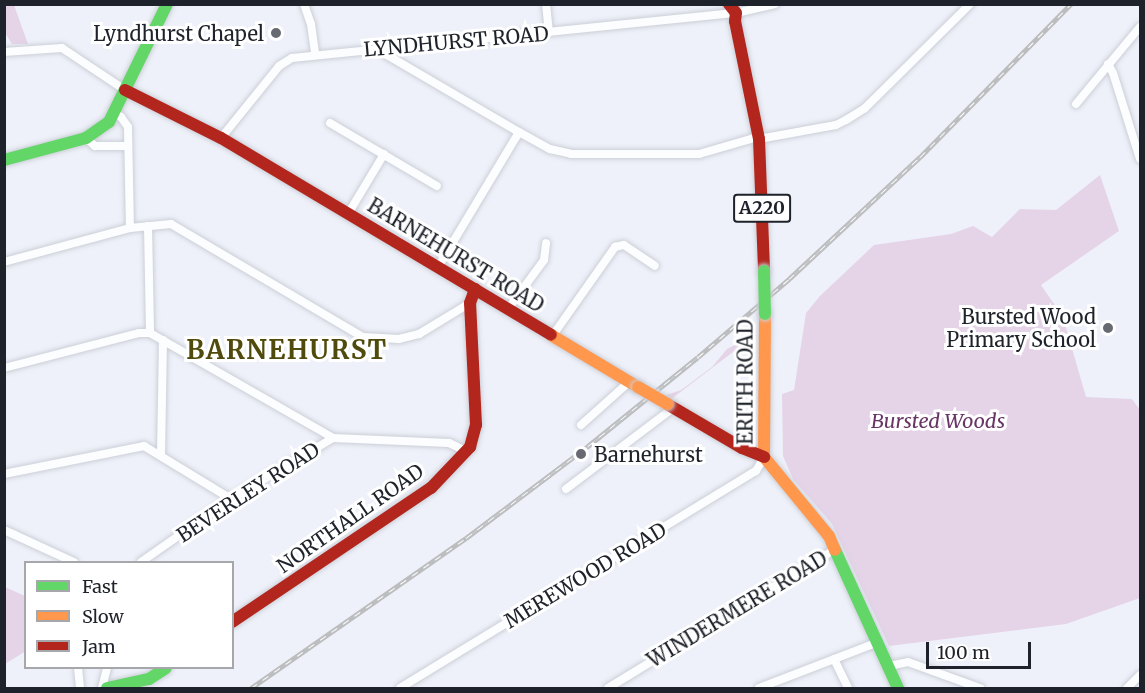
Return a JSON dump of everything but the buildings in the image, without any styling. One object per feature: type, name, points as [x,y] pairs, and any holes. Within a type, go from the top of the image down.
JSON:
[{"type":"street","points":[[4,160],[86,138],[99,131],[114,113],[167,4]]},
{"type":"street","points":[[304,4],[311,24],[315,54]]},
{"type":"street","points":[[546,4],[549,32]]},
{"type":"street","name":"LYNDHURST ROAD","points":[[221,138],[279,66],[292,58],[731,12],[775,4]]},
{"type":"street","points":[[386,48],[387,55],[550,149],[572,154],[699,154],[757,139],[836,125],[846,120],[865,108],[970,4]]},
{"type":"street","name":"ERITH ROAD","points":[[731,12],[757,139],[765,314],[764,457],[820,524],[836,549],[898,688]]},
{"type":"street","points":[[1076,104],[1140,27]]},
{"type":"street","points":[[4,52],[62,48],[125,90]]},
{"type":"street","points":[[1108,64],[1113,73],[1140,159]]},
{"type":"street","name":"BARNEHURST ROAD","points":[[125,90],[221,138],[670,406],[742,448],[764,457]]},
{"type":"street","points":[[114,113],[121,117],[128,127],[130,228]]},
{"type":"street","points":[[330,123],[437,186]]},
{"type":"street","points":[[438,267],[519,132]]},
{"type":"street","points":[[86,138],[95,146],[127,146]]},
{"type":"street","points":[[348,214],[384,154]]},
{"type":"street","points":[[4,261],[130,228],[171,224],[363,337],[399,339],[419,334],[470,303]]},
{"type":"street","points":[[148,226],[150,333]]},
{"type":"street","points":[[508,309],[543,260],[546,243]]},
{"type":"street","points":[[553,335],[615,246],[624,245],[655,266]]},
{"type":"street","name":"NORTHALL ROAD","points":[[234,621],[431,488],[466,451],[472,442],[476,425],[470,303],[474,289]]},
{"type":"street","points":[[4,368],[139,333],[150,333],[333,438]]},
{"type":"street","points":[[161,455],[163,340]]},
{"type":"street","points":[[581,425],[634,384]]},
{"type":"street","points":[[566,489],[670,406]]},
{"type":"street","name":"BEVERLEY ROAD","points":[[142,561],[231,499],[333,438],[449,443],[466,451]]},
{"type":"street","points":[[4,474],[144,446],[231,499]]},
{"type":"street","name":"MEREWOOD ROAD","points":[[400,688],[756,471],[764,457]]},
{"type":"street","points":[[4,530],[72,561]]},
{"type":"street","name":"WINDERMERE ROAD","points":[[608,688],[836,549]]},
{"type":"street","points":[[759,688],[878,642]]},
{"type":"street","points":[[834,659],[848,688]]},
{"type":"street","points":[[889,666],[908,662],[980,688]]},
{"type":"street","points":[[78,669],[80,688]]},
{"type":"street","points":[[102,688],[107,669]]},
{"type":"street","points":[[107,688],[150,679],[165,669]]},
{"type":"street","points":[[1127,688],[1140,675]]},
{"type":"street","points":[[415,679],[420,688]]},
{"type":"green space","points":[[5,4],[14,5],[28,44],[12,44],[5,33]]},
{"type":"green space","name":"Bursted Woods","points":[[1100,175],[1119,231],[1041,285],[1063,317],[1086,397],[1132,399],[1140,410],[1140,598],[1066,624],[889,646],[832,524],[793,479],[783,456],[782,394],[794,390],[806,313],[820,296],[874,245],[951,234],[973,226],[992,237],[1020,209],[1056,210]]},
{"type":"green space","points":[[750,323],[750,339],[670,400],[663,396],[681,390],[712,367],[727,349],[743,341],[747,333],[746,326]]},
{"type":"green space","points":[[5,587],[24,596],[24,652],[5,664]]},
{"type":"railway","points":[[251,688],[466,538],[588,446],[698,357],[789,279],[920,157],[1071,4]]},
{"type":"traffic: fast","points":[[4,160],[86,138],[109,122],[167,4]]},
{"type":"traffic: fast","points":[[764,271],[765,314]]},
{"type":"traffic: fast","points":[[835,550],[898,688]]},
{"type":"traffic: fast","points":[[107,688],[149,679],[164,669]]},
{"type":"traffic: slow","points":[[765,314],[764,457],[829,536],[835,550]]},
{"type":"traffic: slow","points":[[551,335],[638,387]]},
{"type":"traffic: slow","points":[[638,387],[667,404]]},
{"type":"traffic: jam","points":[[729,4],[736,13],[735,21],[759,139],[764,271]]},
{"type":"traffic: jam","points":[[125,90],[221,138],[551,335]]},
{"type":"traffic: jam","points":[[234,621],[431,488],[470,447],[476,425],[470,303],[475,289]]},
{"type":"traffic: jam","points":[[667,404],[742,448],[764,457]]},
{"type":"place","name":"Lyndhurst Chapel","points":[[276,33]]},
{"type":"place","name":"Bursted Wood Primary School","points":[[1108,328]]},
{"type":"place","name":"Barnehurst","points":[[581,454]]},
{"type":"district","name":"BARNEHURST","points":[[287,350]]}]
